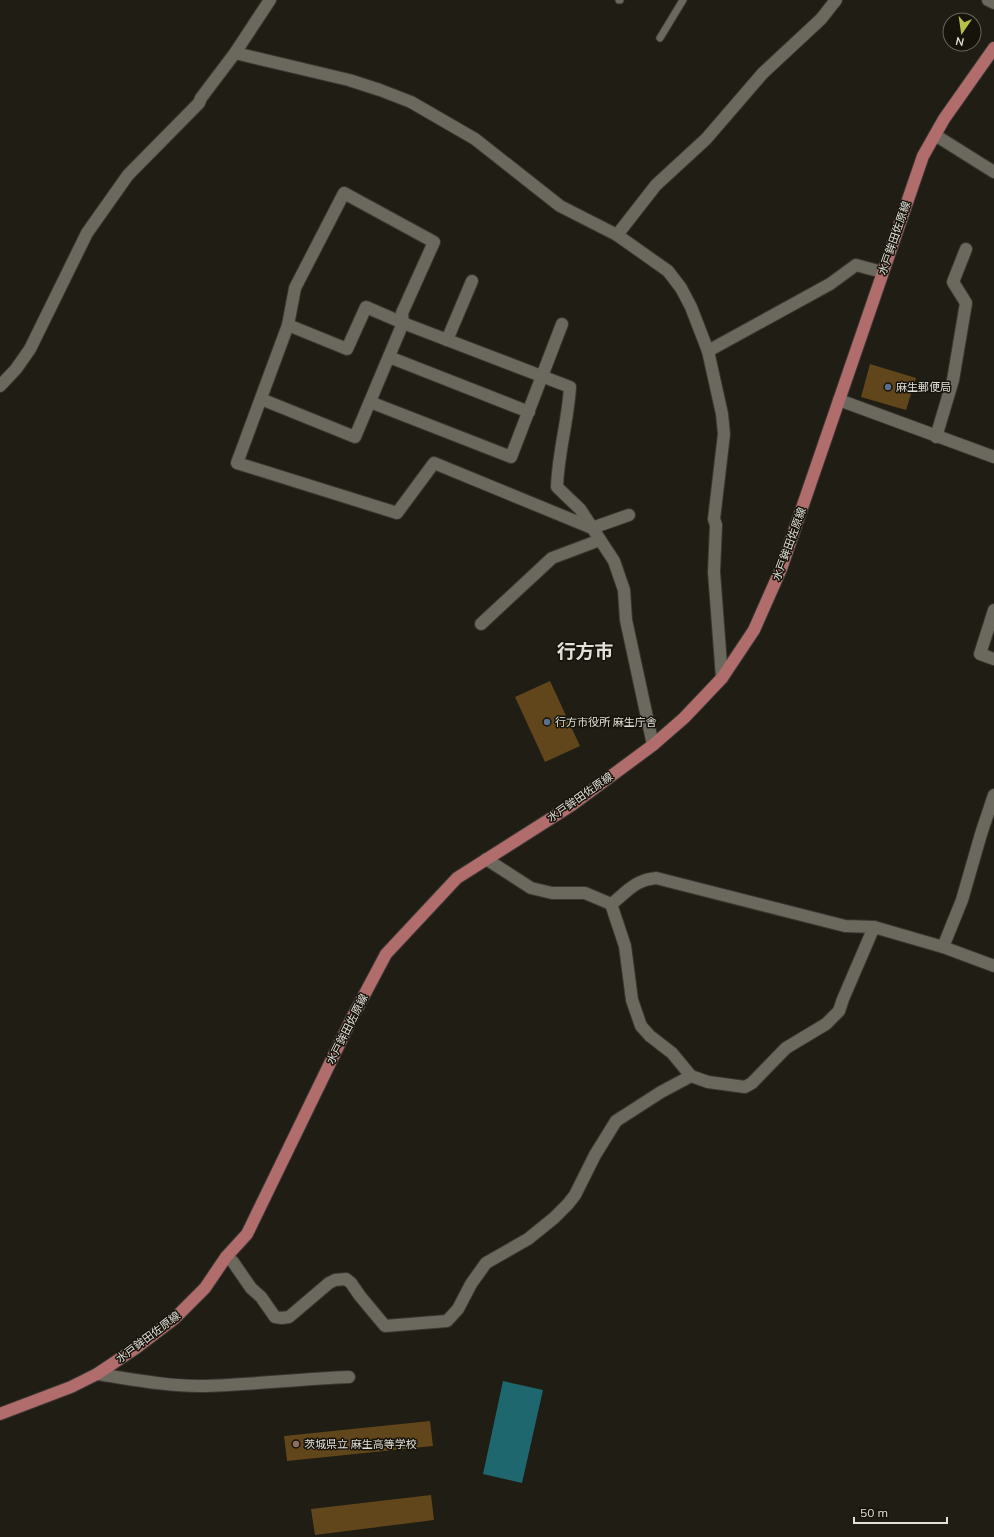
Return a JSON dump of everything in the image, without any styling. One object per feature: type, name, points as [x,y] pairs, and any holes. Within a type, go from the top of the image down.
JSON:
[{"type":"main road","name":"水戸鉾田佐原線","points":[[0,1414],[71,1387],[96,1374],[174,1319],[205,1288],[226,1258],[247,1234],[352,1018],[386,954],[456,878],[572,805],[653,746],[684,718],[722,678],[754,630],[781,569],[923,156],[944,119],[994,48]]},
{"type":"street","points":[[0,386],[16,369],[30,349],[45,322],[73,261],[92,227],[128,175],[199,103],[201,98],[235,53],[270,0]]},
{"type":"street","points":[[617,235],[656,185],[706,139],[763,73],[821,19],[836,0]]},
{"type":"street","points":[[988,0],[994,3]]},
{"type":"street","points":[[235,53],[349,80],[411,102],[475,139],[560,206],[617,235],[668,271],[672,276],[681,288],[691,307],[708,351],[722,414],[724,434],[714,519],[716,525],[714,572],[722,678]]},
{"type":"street","points":[[935,136],[994,172]]},
{"type":"street","points":[[261,399],[355,438],[389,358],[403,323],[402,313],[434,242],[344,193],[295,288],[288,325],[237,463],[397,514],[434,463],[592,528],[629,516]]},
{"type":"street","points":[[936,437],[953,380],[966,304],[953,282],[966,249]]},
{"type":"street","points":[[708,351],[830,284],[856,265],[882,272]]},
{"type":"street","points":[[447,340],[472,281]]},
{"type":"street","points":[[288,325],[347,349],[366,307],[403,323],[570,387],[569,405],[558,468],[557,487],[580,509],[614,561],[624,590],[626,620],[653,746]]},
{"type":"street","points":[[370,402],[512,457],[562,324]]},
{"type":"street","points":[[389,358],[529,412]]},
{"type":"street","points":[[839,400],[936,437],[994,457]]},
{"type":"street","points":[[482,624],[552,558],[600,540]]},
{"type":"street","points":[[994,610],[980,654],[994,659]]},
{"type":"street","points":[[943,947],[962,900],[994,795]]},
{"type":"street","points":[[486,859],[531,888],[552,892],[585,893],[611,904],[625,946],[632,1000],[641,1026],[650,1036],[672,1053],[690,1076],[708,1082],[745,1087],[752,1083],[786,1048],[826,1024],[839,1011],[874,927]]},
{"type":"street","points":[[611,904],[620,899],[633,886],[643,880],[656,878],[845,926],[874,927],[943,947],[994,966]]},
{"type":"street","points":[[226,1258],[234,1262],[251,1288],[261,1297],[276,1317],[288,1317],[328,1283],[339,1279],[346,1279],[351,1283],[385,1326],[447,1321],[458,1309],[479,1270],[486,1263],[528,1239],[554,1218],[568,1204],[576,1194],[595,1155],[616,1121],[690,1076]]},
{"type":"street","points":[[96,1374],[157,1383],[198,1386],[270,1383],[349,1377]]},
{"type":"lane","points":[[660,38],[683,0]]},
{"type":"water","points":[[503,1381],[543,1390],[522,1483],[483,1474]]},
{"type":"building","points":[[870,364],[916,378],[906,410],[861,397]]},
{"type":"building","name":"行方市役所 麻生庁舎","points":[[550,681],[580,746],[545,762],[515,697]]},
{"type":"building","points":[[430,1421],[433,1446],[287,1461],[284,1436]]},
{"type":"building","points":[[431,1495],[434,1520],[315,1535],[311,1509]]},
{"type":"place","name":"麻生郵便局","points":[[888,387]]},
{"type":"place","name":"行方市役所 麻生庁舎","points":[[547,722]]},
{"type":"place","name":"茨城県立 麻生高等学校","points":[[296,1444]]},
{"type":"district","name":"行方市","points":[[585,651]]}]
